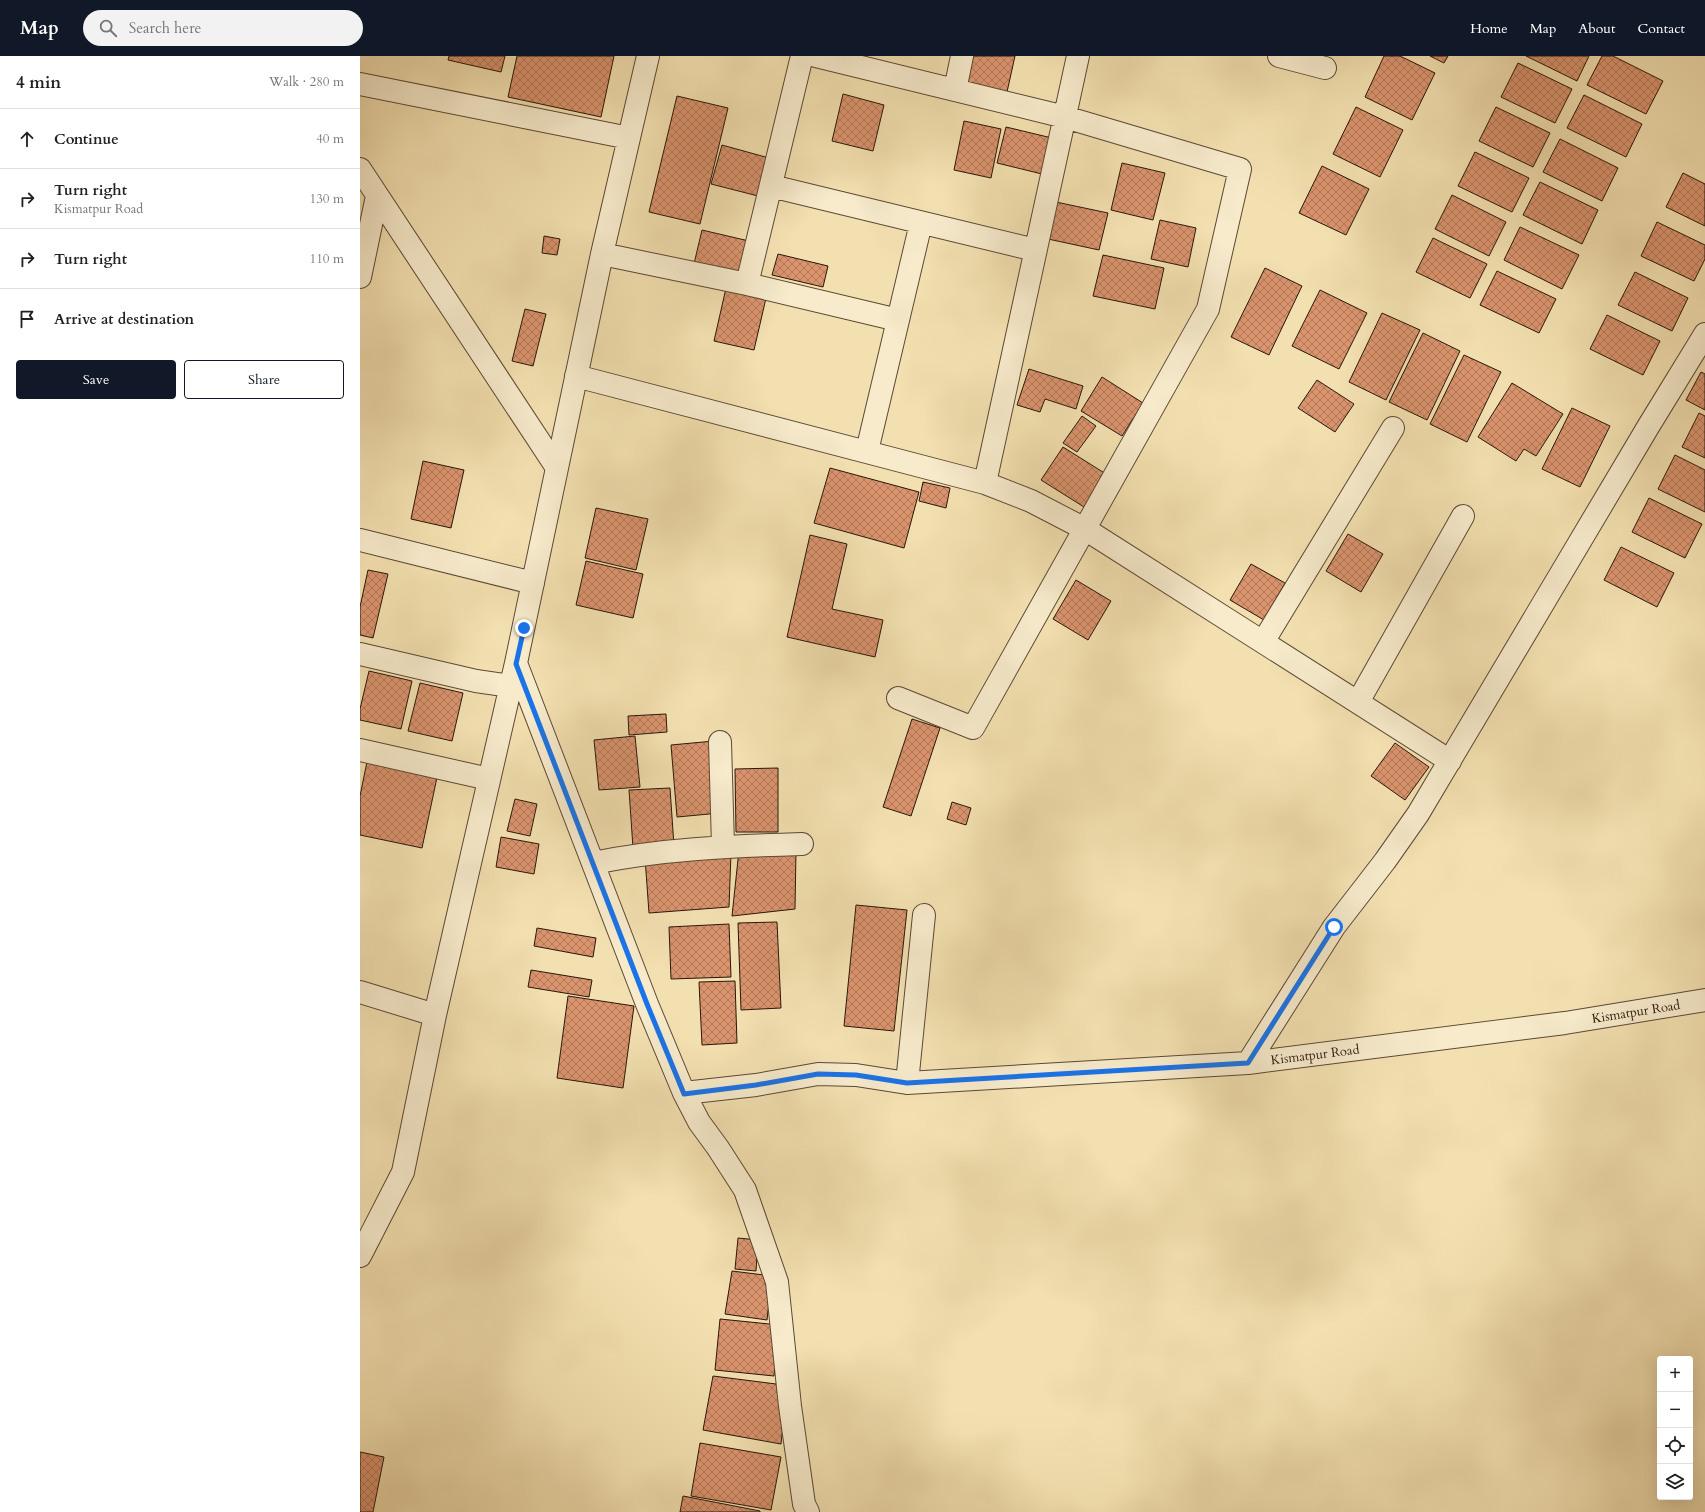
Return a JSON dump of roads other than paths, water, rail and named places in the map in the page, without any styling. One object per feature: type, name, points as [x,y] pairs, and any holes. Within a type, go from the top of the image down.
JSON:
[{"type":"street","points":[[360,1256],[403,1172],[436,1015],[516,664],[602,254],[648,56]]},
{"type":"street","points":[[747,284],[772,186],[802,56]]},
{"type":"street","points":[[816,56],[1065,117],[1240,169],[1208,309],[973,728],[898,698]]},
{"type":"street","points":[[955,90],[962,56]]},
{"type":"street","points":[[985,483],[1078,56]]},
{"type":"street","points":[[1279,56],[1325,68]]},
{"type":"street","points":[[360,84],[629,138]]},
{"type":"street","points":[[360,169],[557,468]]},
{"type":"street","points":[[772,186],[1035,250]]},
{"type":"street","points":[[360,277],[377,196]]},
{"type":"street","points":[[867,451],[921,223]]},
{"type":"street","points":[[602,254],[747,284],[898,320]]},
{"type":"street","points":[[1248,1063],[1334,927],[1385,861],[1414,820],[1705,334]]},
{"type":"street","points":[[576,376],[985,483],[1031,501],[1085,529],[1450,761]]},
{"type":"street","points":[[1263,642],[1393,428]]},
{"type":"street","points":[[1358,702],[1463,516]]},
{"type":"street","points":[[360,540],[533,583]]},
{"type":"street","points":[[360,654],[476,681],[510,686]]},
{"type":"street","points":[[516,664],[647,1004],[684,1094],[699,1122],[745,1190],[777,1282],[790,1406],[804,1504],[808,1512]]},
{"type":"street","points":[[720,742],[723,846]]},
{"type":"street","points":[[360,750],[489,779]]},
{"type":"street","points":[[593,863],[630,856],[723,846],[802,844]]},
{"type":"street","points":[[907,1083],[924,915]]},
{"type":"street","points":[[360,992],[436,1015]]},
{"type":"street","name":"Kismatpur Road","points":[[684,1094],[756,1085],[818,1074],[856,1075],[907,1083],[1248,1063],[1565,1023],[1705,1000]]}]
